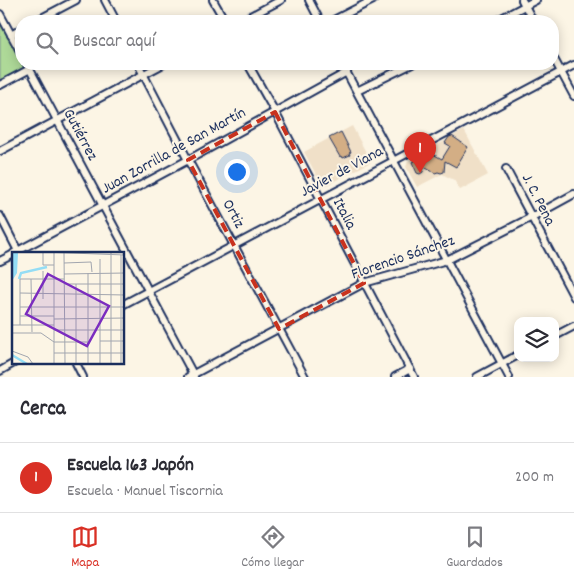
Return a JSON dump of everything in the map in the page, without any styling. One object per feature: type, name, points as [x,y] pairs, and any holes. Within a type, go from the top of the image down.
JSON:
[{"type":"street","points":[[47,15],[76,0]]},
{"type":"street","points":[[105,0],[113,15]]},
{"type":"street","points":[[213,0],[222,15]]},
{"type":"street","points":[[252,15],[281,0]]},
{"type":"street","points":[[308,0],[317,15]]},
{"type":"street","points":[[344,15],[374,0]]},
{"type":"street","points":[[505,15],[524,3],[536,0]]},
{"type":"street","points":[[524,3],[530,15]]},
{"type":"street","points":[[0,14],[15,43]]},
{"type":"street","points":[[11,35],[15,33]]},
{"type":"street","name":"Javier de Viana","points":[[125,303],[574,65]]},
{"type":"street","points":[[559,68],[574,96]]},
{"type":"street","points":[[0,85],[22,70]]},
{"type":"street","name":"Gutiérrez","points":[[30,70],[192,376]]},
{"type":"street","name":"Ortiz","points":[[142,70],[305,377]]},
{"type":"street","points":[[0,151],[152,70]]},
{"type":"street","name":"Italia","points":[[251,70],[414,377]]},
{"type":"street","points":[[357,91],[400,70]]},
{"type":"street","points":[[347,72],[509,377]]},
{"type":"street","name":"Juan Zorrilla de San Martín","points":[[18,252],[347,72]]},
{"type":"street","name":"J. C. Pena","points":[[506,169],[574,298]]},
{"type":"street","name":"Florencio Sánchez","points":[[192,376],[364,283],[447,260],[574,194]]},
{"type":"street","points":[[0,216],[16,252]]},
{"type":"street","name":"Juan Zorrilla de San Martín","points":[[0,261],[12,255]]},
{"type":"street","points":[[559,334],[574,326]]},
{"type":"street","points":[[477,377],[514,358]]},
{"type":"street","points":[[0,371],[12,364]]},
{"type":"street","points":[[76,364],[83,377]]},
{"type":"street","points":[[395,377],[410,369]]},
{"type":"highlighted area","points":[[275,112],[364,283],[279,329],[188,160]]},
{"type":"shaded area","points":[[352,126],[371,162],[327,185],[321,184],[304,152]]},
{"type":"shaded area","points":[[464,130],[488,175],[460,190],[454,180],[442,174],[417,187],[406,167],[408,161],[448,139],[451,135],[453,136]]},
{"type":"green space","points":[[0,19],[15,48],[15,70],[19,70],[0,80]]},
{"type":"building","points":[[341,132],[351,152],[349,153],[350,155],[343,158],[342,156],[340,157],[329,138]]},
{"type":"building","points":[[452,136],[468,147],[456,167],[445,161],[444,172],[435,173],[424,167],[423,172],[417,173],[412,162],[429,152],[442,159],[450,146],[445,143]]},
{"type":"place","name":"Escuela 163 Japón","points":[[420,173]]}]
